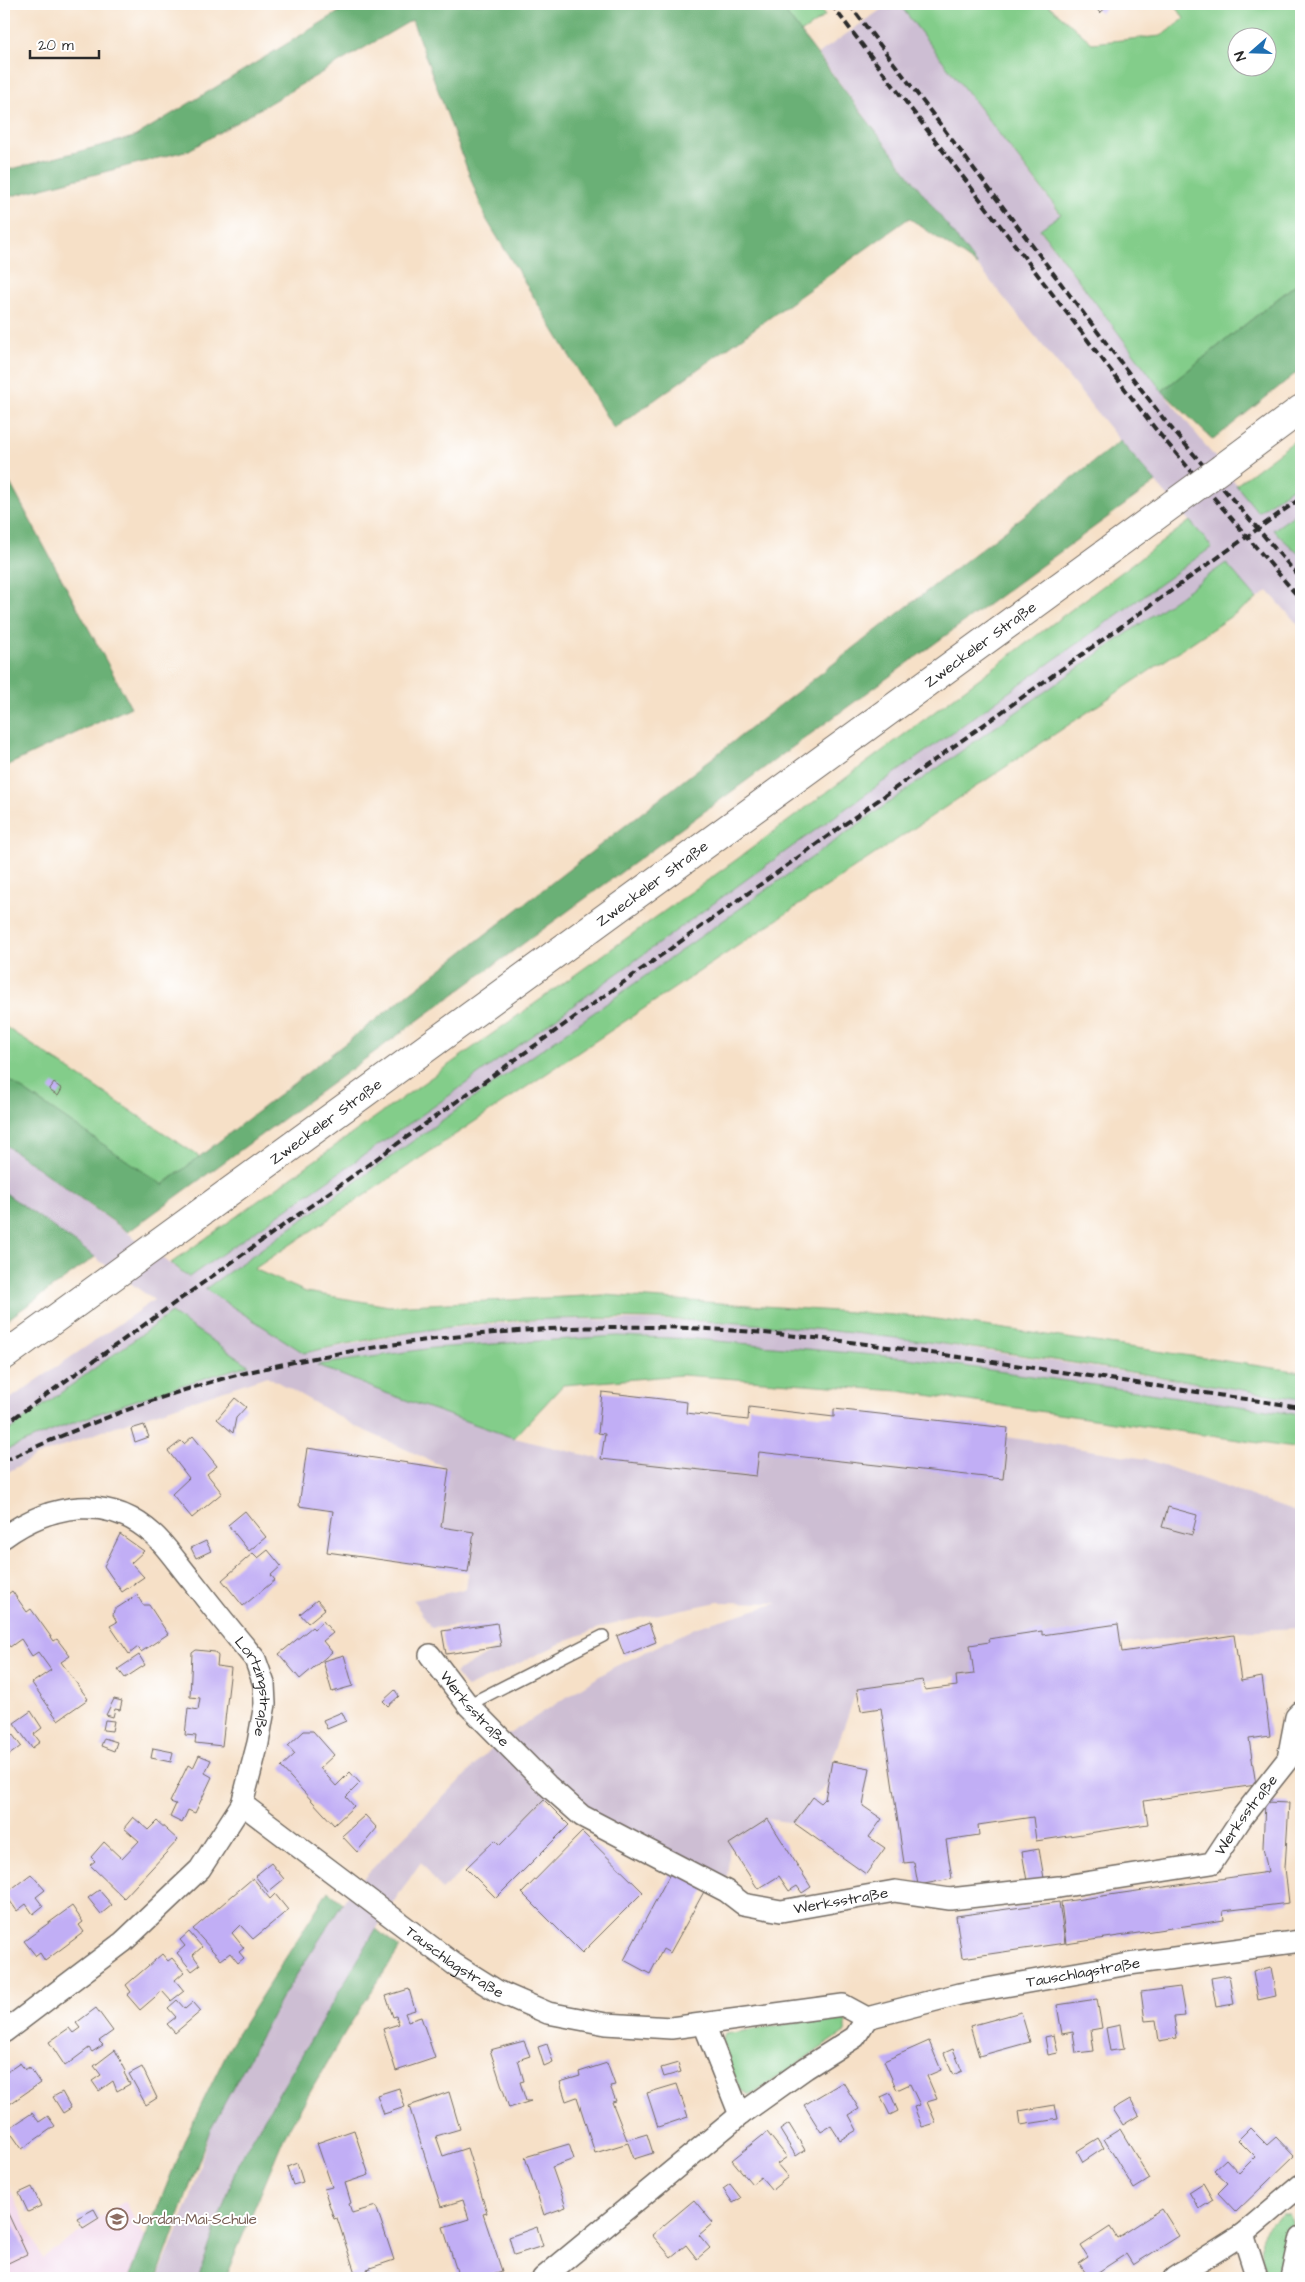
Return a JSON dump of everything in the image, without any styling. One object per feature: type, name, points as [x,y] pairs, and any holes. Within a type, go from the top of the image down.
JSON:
[{"type":"street","name":"Zweckeler Straße","points":[[4,1356],[1301,409]]},
{"type":"street","name":"Lortzingstraße","points":[[4,2032],[123,1942],[200,1869],[242,1804],[258,1743],[265,1704],[264,1684],[255,1659],[154,1535],[130,1518],[108,1510],[88,1508],[48,1513],[10,1533]]},
{"type":"street","name":"Werksstraße","points":[[430,1655],[468,1705],[546,1785],[582,1816],[726,1891],[743,1904],[782,1911],[895,1890],[950,1899],[1059,1887],[1212,1863],[1243,1816],[1295,1760],[1296,1717],[1301,1712]]},
{"type":"street","name":"Tauschlagstraße","points":[[242,1804],[454,1964],[498,1991],[548,2013],[606,2024],[671,2028],[842,2005],[867,2018],[968,1992],[1128,1964],[1301,1941]]},
{"type":"street","points":[[543,2278],[740,2115],[806,2068],[855,2037],[867,2018]]},
{"type":"street","points":[[704,2024],[740,2115]]},
{"type":"street","points":[[1174,2278],[1243,2234],[1301,2185]]},
{"type":"street","points":[[1243,2234],[1257,2278]]},
{"type":"street","points":[[1292,2278],[1301,2237]]},
{"type":"lane","points":[[468,1705],[604,1636]]},
{"type":"shaded area","points":[[889,4],[899,4],[1061,215],[1040,230],[1162,391],[1258,511],[1301,481],[1301,510],[1273,530],[1301,556],[1301,628],[1268,591],[1257,599],[1226,564],[205,1289],[304,1353],[429,1330],[552,1319],[693,1321],[771,1325],[906,1339],[1301,1399],[1301,1415],[907,1358],[694,1339],[617,1336],[433,1348],[318,1365],[383,1392],[514,1438],[601,1459],[756,1476],[759,1452],[1003,1479],[1007,1437],[1146,1459],[1301,1514],[1301,1628],[1216,1632],[1121,1644],[1118,1624],[1042,1635],[1042,1631],[989,1639],[974,1674],[857,1689],[832,1761],[828,1785],[812,1797],[794,1823],[768,1819],[730,1844],[726,1891],[554,1791],[500,1845],[495,1840],[442,1890],[421,1862],[386,1913],[238,2163],[198,2278],[158,2278],[191,2197],[210,2130],[281,1999],[313,1946],[353,1888],[501,1739],[612,1668],[697,1627],[778,1603],[718,1602],[610,1624],[570,1639],[467,1688],[455,1673],[501,1646],[497,1623],[431,1628],[413,1600],[466,1589],[474,1532],[441,1527],[449,1469],[359,1428],[267,1376],[116,1426],[37,1456],[4,1474],[4,1451],[64,1424],[159,1391],[249,1365],[171,1313],[4,1434],[4,1403],[154,1300],[4,1192],[4,1144],[189,1277],[446,1098],[747,879],[1212,547],[1120,441],[978,266],[818,54]]},
{"type":"shaded area","name":"Jordan-Mai-Schule","points":[[4,2176],[42,2258],[125,2201],[145,2237],[129,2278],[4,2278]]},
{"type":"green space","points":[[352,4],[779,4],[978,266],[909,218],[614,429],[485,217],[412,20],[189,150],[4,198],[4,171],[134,137]]},
{"type":"green space","points":[[779,4],[816,4],[825,16],[801,33]]},
{"type":"green space","points":[[899,4],[1047,4],[1092,43],[1161,36],[1184,19],[1175,4],[1301,4],[1301,280],[1162,391],[1040,229],[1061,214]]},
{"type":"green space","points":[[1301,280],[1301,369],[1213,440],[1162,391]]},
{"type":"green space","points":[[1301,436],[1301,481],[1258,512],[1236,485]]},
{"type":"green space","points":[[1120,441],[1156,482],[128,1232],[4,1144],[4,1077],[163,1185]]},
{"type":"green space","points":[[4,472],[131,707],[4,767]]},
{"type":"green space","points":[[1301,510],[1301,556],[1273,530]]},
{"type":"green space","points":[[1190,521],[1212,547],[747,879],[446,1098],[189,1277],[171,1263],[736,860]]},
{"type":"green space","points":[[1226,563],[1257,599],[254,1269],[306,1292],[389,1306],[604,1295],[922,1317],[1301,1372],[1301,1399],[929,1342],[836,1331],[742,1323],[648,1319],[523,1320],[428,1330],[365,1340],[304,1353],[205,1289]]},
{"type":"green space","points":[[4,1026],[200,1157],[162,1185],[4,1077]]},
{"type":"green space","points":[[4,1192],[95,1257],[4,1322]]},
{"type":"green space","points":[[171,1313],[249,1365],[125,1404],[64,1426],[4,1451],[4,1434]]},
{"type":"green space","points":[[617,1336],[694,1339],[907,1358],[1301,1415],[1301,1449],[899,1391],[682,1375],[563,1385],[514,1438],[383,1392],[317,1365],[433,1348]]},
{"type":"green space","points":[[328,1891],[343,1903],[281,1999],[210,2130],[157,2278],[129,2278],[189,2130],[231,2044]]},
{"type":"green space","points":[[376,1929],[400,1948],[347,2029],[284,2137],[225,2278],[198,2278],[238,2163]]},
{"type":"green space","points":[[837,2016],[846,2021],[846,2031],[755,2093],[750,2095],[740,2090],[722,2042],[725,2034]]},
{"type":"green space","points":[[1282,2214],[1289,2214],[1293,2222],[1282,2275],[1279,2278],[1270,2278],[1265,2270],[1262,2259],[1261,2238],[1266,2229]]},
{"type":"building","points":[[1092,4],[1110,4],[1100,13]]},
{"type":"building","points":[[54,1083],[62,1089],[58,1096],[49,1090]]},
{"type":"building","points":[[602,1392],[687,1402],[686,1413],[748,1420],[749,1407],[834,1417],[834,1409],[1008,1428],[1003,1479],[759,1452],[756,1476],[601,1459],[605,1434],[598,1433]]},
{"type":"building","points":[[235,1398],[246,1407],[236,1418],[233,1433],[217,1419]]},
{"type":"building","points":[[144,1425],[149,1437],[135,1442],[131,1429]]},
{"type":"building","points":[[193,1436],[217,1466],[207,1474],[222,1493],[192,1518],[172,1494],[189,1478],[168,1451],[181,1441],[184,1444]]},
{"type":"building","points":[[307,1448],[449,1469],[441,1527],[474,1532],[468,1572],[327,1552],[333,1511],[299,1506]]},
{"type":"building","points":[[1168,1507],[1197,1515],[1192,1535],[1162,1527]]},
{"type":"building","points":[[245,1511],[266,1537],[249,1551],[228,1525]]},
{"type":"building","points":[[120,1534],[144,1551],[131,1563],[144,1577],[122,1592],[104,1566]]},
{"type":"building","points":[[206,1541],[211,1551],[196,1558],[191,1548]]},
{"type":"building","points":[[268,1550],[281,1566],[271,1575],[275,1580],[243,1606],[222,1580],[253,1553],[258,1558]]},
{"type":"building","points":[[12,1591],[27,1612],[31,1609],[54,1641],[57,1639],[70,1656],[61,1662],[88,1699],[58,1720],[32,1683],[51,1670],[38,1652],[32,1656],[21,1639],[10,1647],[4,1639],[4,1597]]},
{"type":"building","points":[[137,1595],[143,1605],[149,1605],[168,1634],[141,1652],[138,1647],[129,1654],[110,1626],[117,1622],[113,1615],[114,1610]]},
{"type":"building","points":[[317,1600],[325,1609],[308,1623],[300,1614]]},
{"type":"building","points":[[323,1621],[333,1633],[323,1641],[332,1652],[300,1679],[279,1654],[312,1627],[314,1629]]},
{"type":"building","points":[[497,1623],[501,1646],[446,1654],[442,1631]]},
{"type":"building","points":[[649,1623],[656,1642],[624,1655],[617,1636]]},
{"type":"building","points":[[1118,1624],[1122,1652],[1234,1635],[1241,1681],[1262,1677],[1270,1736],[1249,1739],[1256,1785],[1144,1801],[1148,1824],[1036,1841],[1033,1817],[978,1825],[979,1835],[946,1840],[952,1879],[918,1885],[914,1862],[904,1863],[881,1708],[861,1711],[857,1689],[923,1680],[925,1690],[957,1686],[956,1676],[974,1674],[970,1645],[989,1642],[988,1639],[1042,1631],[1042,1635]]},
{"type":"building","points":[[196,1650],[215,1652],[218,1656],[217,1666],[231,1668],[222,1746],[195,1743],[196,1736],[185,1735],[188,1708],[198,1710],[200,1698],[190,1697],[192,1653]]},
{"type":"building","points":[[139,1655],[145,1665],[125,1678],[118,1669]]},
{"type":"building","points":[[344,1655],[353,1686],[332,1692],[323,1661]]},
{"type":"building","points":[[395,1690],[399,1696],[388,1706],[383,1701]]},
{"type":"building","points":[[114,1699],[122,1701],[120,1710],[115,1709],[113,1717],[106,1715]]},
{"type":"building","points":[[31,1711],[42,1728],[34,1734],[40,1742],[32,1748],[14,1723]]},
{"type":"building","points":[[342,1712],[346,1721],[327,1729],[323,1720]]},
{"type":"building","points":[[105,1720],[114,1721],[112,1731],[103,1730]]},
{"type":"building","points":[[4,1723],[21,1746],[4,1759]]},
{"type":"building","points":[[304,1731],[313,1731],[334,1755],[320,1768],[336,1786],[350,1772],[360,1783],[346,1797],[354,1806],[334,1825],[281,1767],[295,1754],[288,1746]]},
{"type":"building","points":[[104,1738],[117,1742],[114,1751],[101,1746]]},
{"type":"building","points":[[153,1748],[173,1752],[171,1762],[151,1758]]},
{"type":"building","points":[[199,1755],[211,1760],[205,1773],[212,1777],[195,1813],[188,1810],[182,1823],[170,1817],[176,1804],[170,1802],[188,1765],[193,1768]]},
{"type":"building","points":[[832,1761],[870,1768],[863,1806],[882,1819],[869,1837],[885,1848],[866,1874],[794,1823],[813,1797],[821,1803],[825,1799]]},
{"type":"building","points":[[544,1800],[569,1825],[496,1898],[466,1868],[495,1840],[500,1845]]},
{"type":"building","points":[[1265,1802],[1289,1803],[1285,1868],[1289,1903],[1223,1911],[1224,1920],[1066,1944],[1061,1902],[1268,1872],[1263,1847]]},
{"type":"building","points":[[365,1815],[377,1828],[357,1852],[342,1836]]},
{"type":"building","points":[[133,1817],[148,1830],[157,1821],[178,1840],[124,1898],[90,1865],[95,1861],[91,1857],[104,1842],[122,1859],[139,1841],[124,1828]]},
{"type":"building","points":[[768,1819],[811,1887],[802,1893],[797,1886],[789,1891],[779,1876],[758,1889],[729,1844]]},
{"type":"building","points":[[582,1832],[643,1892],[582,1953],[522,1893]]},
{"type":"building","points":[[1039,1849],[1045,1884],[1028,1887],[1022,1852]]},
{"type":"building","points":[[271,1863],[284,1879],[268,1892],[255,1876]]},
{"type":"building","points":[[672,1870],[706,1888],[670,1953],[663,1949],[650,1974],[624,1960]]},
{"type":"building","points":[[31,1874],[45,1890],[36,1897],[43,1906],[33,1914],[26,1904],[17,1911],[5,1894]]},
{"type":"building","points":[[253,1878],[270,1899],[275,1894],[288,1910],[253,1939],[240,1925],[232,1933],[244,1948],[239,1952],[244,1958],[238,1963],[230,1953],[221,1960],[193,1929]]},
{"type":"building","points":[[99,1890],[112,1905],[101,1914],[88,1898]]},
{"type":"building","points":[[1059,1902],[1065,1943],[962,1958],[956,1916]]},
{"type":"building","points":[[72,1906],[83,1922],[79,1925],[84,1932],[45,1961],[40,1953],[36,1956],[24,1941]]},
{"type":"building","points":[[189,1932],[202,1947],[193,1955],[200,1965],[192,1971],[177,1953],[185,1946],[180,1940]]},
{"type":"building","points":[[162,1954],[168,1961],[172,1958],[184,1972],[175,1980],[184,1991],[171,2001],[162,1991],[140,2010],[127,1995],[131,1992],[126,1985]]},
{"type":"building","points":[[1271,1967],[1276,1996],[1258,2000],[1253,1971]]},
{"type":"building","points":[[1229,1975],[1234,2004],[1216,2007],[1211,1978]]},
{"type":"building","points":[[1180,1987],[1185,2016],[1174,2017],[1177,2038],[1159,2041],[1156,2020],[1145,2021],[1141,1992]]},
{"type":"building","points":[[409,1989],[415,2010],[405,2013],[408,2021],[421,2017],[435,2058],[396,2071],[383,2029],[399,2024],[396,2016],[393,2017],[386,1996]]},
{"type":"building","points":[[1097,1999],[1102,2028],[1091,2030],[1094,2051],[1076,2053],[1073,2032],[1062,2034],[1057,2005]]},
{"type":"building","points":[[177,2000],[185,2009],[193,2002],[201,2011],[175,2033],[167,2024],[176,2017],[168,2008]]},
{"type":"building","points":[[96,2008],[113,2031],[99,2041],[103,2045],[92,2052],[89,2048],[65,2066],[49,2042],[69,2028],[73,2033],[80,2028],[76,2023]]},
{"type":"building","points":[[1021,2012],[1030,2042],[979,2056],[970,2026]]},
{"type":"building","points":[[1120,2025],[1124,2049],[1110,2051],[1106,2028]]},
{"type":"building","points":[[1054,2035],[1058,2053],[1048,2055],[1045,2037]]},
{"type":"building","points":[[524,2041],[530,2056],[518,2060],[524,2081],[520,2082],[526,2101],[531,2101],[509,2108],[490,2050]]},
{"type":"building","points":[[929,2041],[941,2070],[927,2076],[937,2099],[927,2102],[936,2123],[922,2127],[914,2107],[920,2105],[910,2084],[897,2090],[884,2061]]},
{"type":"building","points":[[547,2044],[553,2062],[544,2066],[538,2047]]},
{"type":"building","points":[[953,2049],[962,2071],[953,2075],[944,2053]]},
{"type":"building","points":[[115,2050],[126,2071],[124,2073],[130,2084],[117,2091],[113,2081],[99,2091],[92,2081],[101,2075],[94,2066]]},
{"type":"building","points":[[20,2063],[25,2070],[29,2067],[40,2083],[4,2108],[4,2074]]},
{"type":"building","points":[[607,2063],[615,2085],[610,2086],[616,2101],[612,2102],[627,2140],[647,2134],[653,2153],[634,2159],[628,2143],[595,2153],[577,2097],[566,2101],[560,2082],[580,2076],[579,2072]]},
{"type":"building","points":[[678,2063],[681,2072],[664,2077],[661,2068]]},
{"type":"building","points":[[142,2067],[157,2098],[146,2105],[129,2074]]},
{"type":"building","points":[[843,2082],[859,2109],[849,2115],[857,2130],[840,2140],[831,2126],[821,2132],[804,2105]]},
{"type":"building","points":[[677,2084],[688,2117],[658,2127],[647,2093]]},
{"type":"building","points":[[399,2088],[405,2107],[384,2114],[377,2095]]},
{"type":"building","points":[[62,2092],[71,2108],[63,2113],[53,2097]]},
{"type":"building","points":[[449,2092],[460,2129],[436,2136],[443,2156],[467,2148],[487,2213],[483,2214],[502,2271],[480,2278],[459,2278],[443,2227],[469,2219],[463,2200],[441,2207],[409,2106]]},
{"type":"building","points":[[890,2093],[898,2111],[890,2115],[881,2097]]},
{"type":"building","points":[[1130,2099],[1139,2115],[1123,2125],[1113,2109]]},
{"type":"building","points":[[1055,2105],[1058,2119],[1021,2125],[1019,2111]]},
{"type":"building","points":[[32,2113],[39,2122],[48,2116],[55,2126],[22,2149],[8,2129]]},
{"type":"building","points":[[789,2124],[805,2150],[796,2156],[780,2130]]},
{"type":"building","points":[[1250,2128],[1267,2145],[1276,2137],[1294,2156],[1236,2212],[1218,2193],[1228,2183],[1214,2170],[1226,2159],[1239,2173],[1255,2157],[1238,2140]]},
{"type":"building","points":[[1120,2129],[1150,2179],[1134,2189],[1104,2139]]},
{"type":"building","points":[[354,2130],[369,2175],[345,2183],[351,2203],[349,2204],[352,2213],[376,2206],[394,2260],[367,2269],[370,2278],[349,2278],[349,2275],[355,2273],[337,2218],[334,2219],[324,2189],[332,2187],[317,2143]]},
{"type":"building","points":[[767,2132],[787,2157],[777,2164],[788,2177],[772,2190],[761,2177],[752,2184],[732,2160]]},
{"type":"building","points":[[1098,2138],[1104,2148],[1083,2162],[1077,2151]]},
{"type":"building","points":[[569,2144],[574,2159],[552,2167],[566,2207],[544,2215],[525,2157]]},
{"type":"building","points":[[297,2163],[303,2182],[293,2185],[287,2167]]},
{"type":"building","points":[[1203,2183],[1213,2200],[1199,2209],[1189,2192]]},
{"type":"building","points":[[730,2184],[741,2198],[733,2203],[723,2189]]},
{"type":"building","points":[[32,2187],[41,2206],[28,2212],[19,2193]]},
{"type":"building","points":[[694,2200],[713,2223],[699,2235],[710,2248],[697,2259],[686,2245],[671,2257],[652,2235]]},
{"type":"building","points":[[4,2205],[27,2254],[4,2265]]},
{"type":"building","points":[[94,2209],[99,2218],[83,2228],[77,2218]]},
{"type":"building","points":[[1162,2209],[1179,2236],[1133,2265],[1126,2254],[1089,2278],[1079,2263],[1088,2257],[1081,2246],[1110,2227],[1117,2238]]},
{"type":"building","points":[[537,2227],[543,2246],[514,2255],[509,2237]]},
{"type":"railway","points":[[831,4],[1157,431],[1301,600]]},
{"type":"railway","points":[[849,4],[1166,422],[1301,579]]},
{"type":"railway","points":[[4,1425],[1301,498]]},
{"type":"railway","points":[[4,1461],[127,1410],[189,1388],[253,1371],[387,1345],[480,1334],[571,1328],[662,1327],[801,1336],[940,1354],[1301,1407]]},
{"type":"place","name":"Jordan-Mai-Schule","points":[[117,2219]]}]
